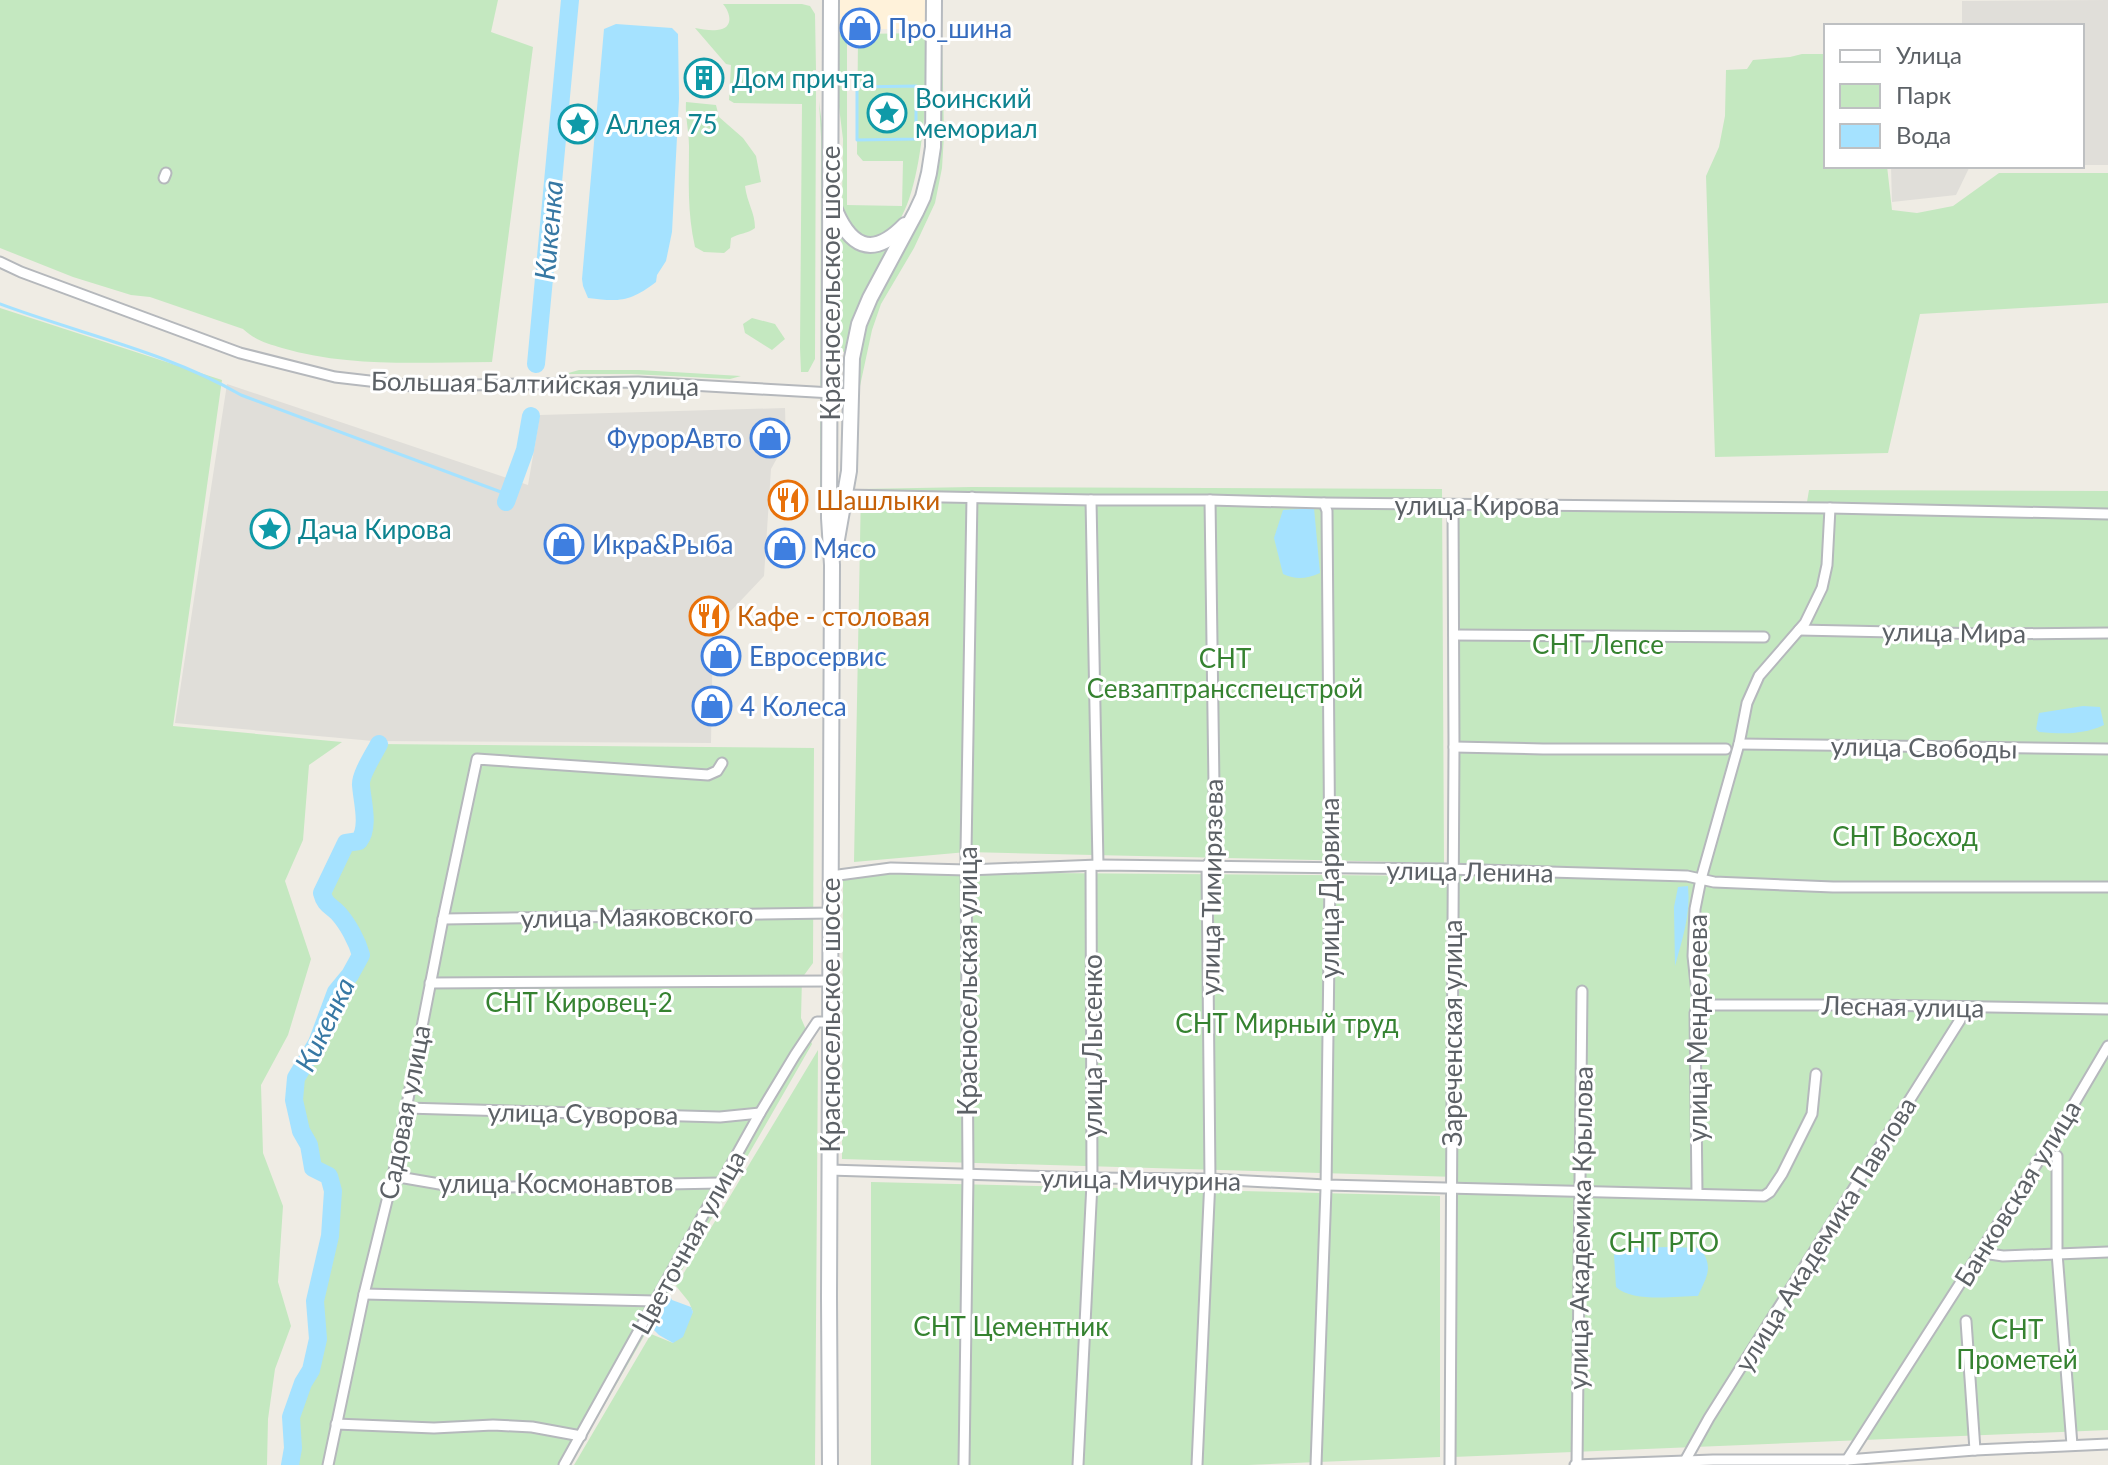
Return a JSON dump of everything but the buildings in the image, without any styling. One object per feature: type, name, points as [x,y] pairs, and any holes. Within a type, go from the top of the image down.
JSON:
[{"type":"main road","name":"Красносельское шоссе","points":[[832,565],[849,471],[854,349],[864,311],[916,212],[929,173],[933,147],[934,0]]},
{"type":"main road","name":"Красносельское шоссе","points":[[829,4],[831,981],[824,1022],[829,1170],[830,1465]]},
{"type":"main road","points":[[830,198],[848,234],[858,242],[870,245],[883,243],[894,236],[916,212]]},
{"type":"street","name":"Большая Балтийская улица","points":[[0,262],[240,353],[335,377],[413,386],[638,382],[850,394]]},
{"type":"street","name":"улица Кирова","points":[[845,495],[2108,514]]},
{"type":"street","name":"Красносельская улица","points":[[964,1465],[972,497]]},
{"type":"street","name":"улица Лысенко","points":[[1078,1465],[1092,1178],[1095,865],[1091,500]]},
{"type":"street","name":"улица Тимирязева","points":[[1197,1465],[1210,1179],[1207,865],[1215,858],[1210,500]]},
{"type":"street","name":"улица Дарвина","points":[[1316,1465],[1326,1185],[1330,869],[1327,523],[1324,503]]},
{"type":"street","name":"Зареченская улица","points":[[1450,1465],[1453,505]]},
{"type":"street","name":"улица Менделеева","points":[[1697,1193],[1695,909],[1747,703],[1759,676],[1805,623],[1822,588],[1827,565],[1830,508]]},
{"type":"street","name":"улица Мира","points":[[1799,630],[2108,633]]},
{"type":"street","points":[[1454,635],[1764,637]]},
{"type":"street","name":"улица Свободы","points":[[1739,744],[2108,749]]},
{"type":"street","points":[[1454,747],[1726,749]]},
{"type":"street","name":"Садовая улица","points":[[328,1465],[364,1294],[393,1176],[477,759],[708,775],[717,771],[722,763]]},
{"type":"street","name":"улица Ленина","points":[[831,876],[891,868],[967,870],[1207,865],[1687,876],[1714,882],[1833,887],[2108,887]]},
{"type":"street","name":"улица Маяковского","points":[[443,919],[831,913]]},
{"type":"street","points":[[430,983],[831,981]]},
{"type":"street","name":"улица Академика Крылова","points":[[1576,1465],[1582,991]]},
{"type":"street","name":"Лесная улица","points":[[1698,1003],[2108,1009]]},
{"type":"street","name":"улица Академика Павлова","points":[[1685,1461],[1960,1020],[1964,1007]]},
{"type":"street","name":"Цветочная улица","points":[[564,1465],[760,1113],[795,1055],[824,1022]]},
{"type":"street","name":"Банковская улица","points":[[1847,1460],[2059,1129],[2108,1046]]},
{"type":"street","name":"улица Мичурина","points":[[829,1170],[1764,1196],[1770,1192],[1788,1163],[1812,1114],[1816,1074]]},
{"type":"street","name":"улица Суворова","points":[[406,1108],[704,1116],[760,1113]]},
{"type":"street","points":[[2057,1156],[2057,1253],[2072,1445]]},
{"type":"street","name":"улица Космонавтов","points":[[393,1176],[451,1186],[720,1183]]},
{"type":"street","points":[[1983,1248],[1990,1254],[2003,1256],[2108,1252]]},
{"type":"street","points":[[364,1294],[655,1301]]},
{"type":"street","points":[[1966,1321],[1975,1450]]},
{"type":"street","points":[[336,1424],[434,1428],[493,1425],[532,1427],[581,1436]]},
{"type":"street","points":[[1576,1465],[1847,1460],[2108,1444]]},
{"type":"shaded area","points":[[840,0],[926,0],[926,29],[840,29]]},
{"type":"shaded area","points":[[2108,0],[2108,165],[2084,165],[2084,24],[1962,24],[1962,1]]},
{"type":"shaded area","points":[[1891,168],[1969,168],[1956,195],[1892,202]]},
{"type":"shaded area","points":[[227,384],[528,485],[540,415],[785,408],[786,442],[771,469],[764,576],[713,630],[711,743],[373,741],[175,723]]},
{"type":"green space","points":[[0,0],[498,0],[491,32],[533,47],[492,362],[360,361],[282,348],[266,343],[243,329],[150,297],[131,295],[73,277],[0,248]]},
{"type":"green space","points":[[723,4],[802,4],[810,6],[815,14],[815,359],[808,372],[801,372],[800,348],[802,104],[734,103],[729,100],[731,65],[726,64],[695,28],[714,30],[726,27],[729,16]]},
{"type":"green space","points":[[837,33],[847,33],[847,205],[902,206],[903,161],[863,161],[857,154],[858,34],[927,33],[924,120],[919,158],[911,193],[899,221],[883,237],[861,236],[853,231],[842,206],[843,139],[837,91]]},
{"type":"green space","points":[[942,38],[944,135],[935,203],[914,248],[881,304],[872,330],[857,400],[859,361],[869,316],[922,215]]},
{"type":"green space","points":[[1824,54],[1824,168],[1887,168],[1892,210],[1917,213],[1953,206],[1999,173],[2108,173],[2108,303],[1920,314],[1888,453],[1715,457],[1706,176],[1719,147],[1725,116],[1726,70],[1747,69],[1753,60]]},
{"type":"green space","points":[[819,101],[825,148],[825,514],[821,513],[820,488]]},
{"type":"green space","points":[[686,102],[716,105],[719,117],[743,138],[756,156],[761,182],[745,186],[755,228],[731,238],[730,248],[724,253],[704,252],[695,247],[690,209]]},
{"type":"green space","points":[[839,233],[852,244],[889,248],[857,310],[847,352],[836,351]]},
{"type":"green space","points":[[0,308],[222,380],[173,726],[342,742],[309,765],[303,840],[285,881],[311,959],[288,1035],[261,1085],[263,1153],[283,1206],[278,1282],[291,1326],[275,1369],[268,1419],[267,1465],[0,1465]]},
{"type":"green space","points":[[752,318],[775,324],[785,339],[772,350],[745,333],[743,324]]},
{"type":"green space","points":[[579,370],[741,376],[730,379],[565,374]]},
{"type":"green space","name":"СНТ Севзаптрансспецстрой","points":[[861,489],[1442,489],[1444,863],[967,852],[854,862]]},
{"type":"green space","points":[[1809,490],[2108,491],[2108,1430],[1453,1457],[1457,1177],[842,1159],[843,878],[892,872],[1459,876],[1454,635],[1456,499],[1807,502]]},
{"type":"green space","name":"СНТ Кировец-2","points":[[379,744],[814,748],[813,963],[802,978],[801,1018],[812,1044],[570,1465],[290,1465],[293,1448],[291,1417],[311,1370],[318,1339],[315,1301],[330,1236],[333,1191],[329,1176],[313,1168],[294,1100],[296,1078],[317,1043],[336,992],[350,975],[360,955],[352,934],[338,914],[325,904],[322,893],[339,842],[359,841],[362,835],[365,821],[361,781]]},
{"type":"green space","points":[[818,1050],[815,1465],[574,1465],[651,1334],[673,1343],[693,1312],[676,1286]]},
{"type":"green space","name":"СНТ Цементник","points":[[871,1182],[1440,1196],[1440,1457],[1248,1465],[871,1465]]},
{"type":"water","points":[[616,24],[672,28],[678,34],[679,99],[672,232],[666,261],[656,282],[647,289],[624,299],[608,300],[588,298],[582,279],[604,29]]},
{"type":"water","points":[[1314,508],[1320,573],[1301,578],[1283,574],[1274,538],[1283,510]]},
{"type":"water","points":[[2083,706],[2100,707],[2104,725],[2072,733],[2039,732],[2036,729],[2039,713]]},
{"type":"water","points":[[1688,886],[1687,917],[1675,966],[1674,907],[1678,887]]},
{"type":"water","points":[[1620,1248],[1700,1248],[1704,1255],[1708,1272],[1698,1296],[1644,1297],[1616,1287],[1614,1255]]},
{"type":"water","points":[[669,1294],[672,1300],[691,1307],[693,1312],[683,1337],[673,1343],[650,1326]]},
{"type":"waterway","name":"Кикенка","points":[[536,364],[570,0]]},
{"type":"waterway","points":[[916,86],[916,139],[857,140],[857,87],[916,86]]},
{"type":"waterway","points":[[0,304],[153,355],[241,395],[509,495]]},
{"type":"waterway","name":"Кикенка","points":[[506,502],[525,450],[531,416]]},
{"type":"waterway","name":"Кикенка","points":[[290,1465],[293,1448],[291,1417],[311,1370],[318,1339],[315,1301],[330,1236],[333,1191],[329,1176],[313,1168],[294,1100],[296,1078],[317,1043],[336,992],[361,955],[349,927],[326,902],[322,893],[346,843],[359,841],[362,835],[365,821],[361,781],[379,744]]},
{"type":"place","name":"Про_шина","points":[[860,28]]},
{"type":"place","name":"Дом причта","points":[[704,78]]},
{"type":"place","name":"Воинский мемориал","points":[[887,113]]},
{"type":"place","name":"Аллея 75","points":[[578,124]]},
{"type":"place","name":"ФурорАвто","points":[[770,438]]},
{"type":"place","name":"Шашлыки","points":[[788,500]]},
{"type":"place","name":"Дача Кирова","points":[[270,529]]},
{"type":"place","name":"Икра&Рыба","points":[[564,544]]},
{"type":"place","name":"Мясо","points":[[785,548]]},
{"type":"place","name":"Кафе - столовая","points":[[709,616]]},
{"type":"place","name":"Евросервис","points":[[721,656]]},
{"type":"place","name":"4 Колеса","points":[[712,706]]},
{"type":"park label","name":"СНТ Лепсе","points":[[1598,644]]},
{"type":"park label","name":"СНТ Восход","points":[[1905,836]]},
{"type":"park label","name":"СНТ Мирный труд","points":[[1287,1023]]},
{"type":"park label","name":"СНТ РТО","points":[[1664,1242]]},
{"type":"park label","name":"СНТ Прометей","points":[[2017,1344]]}]
